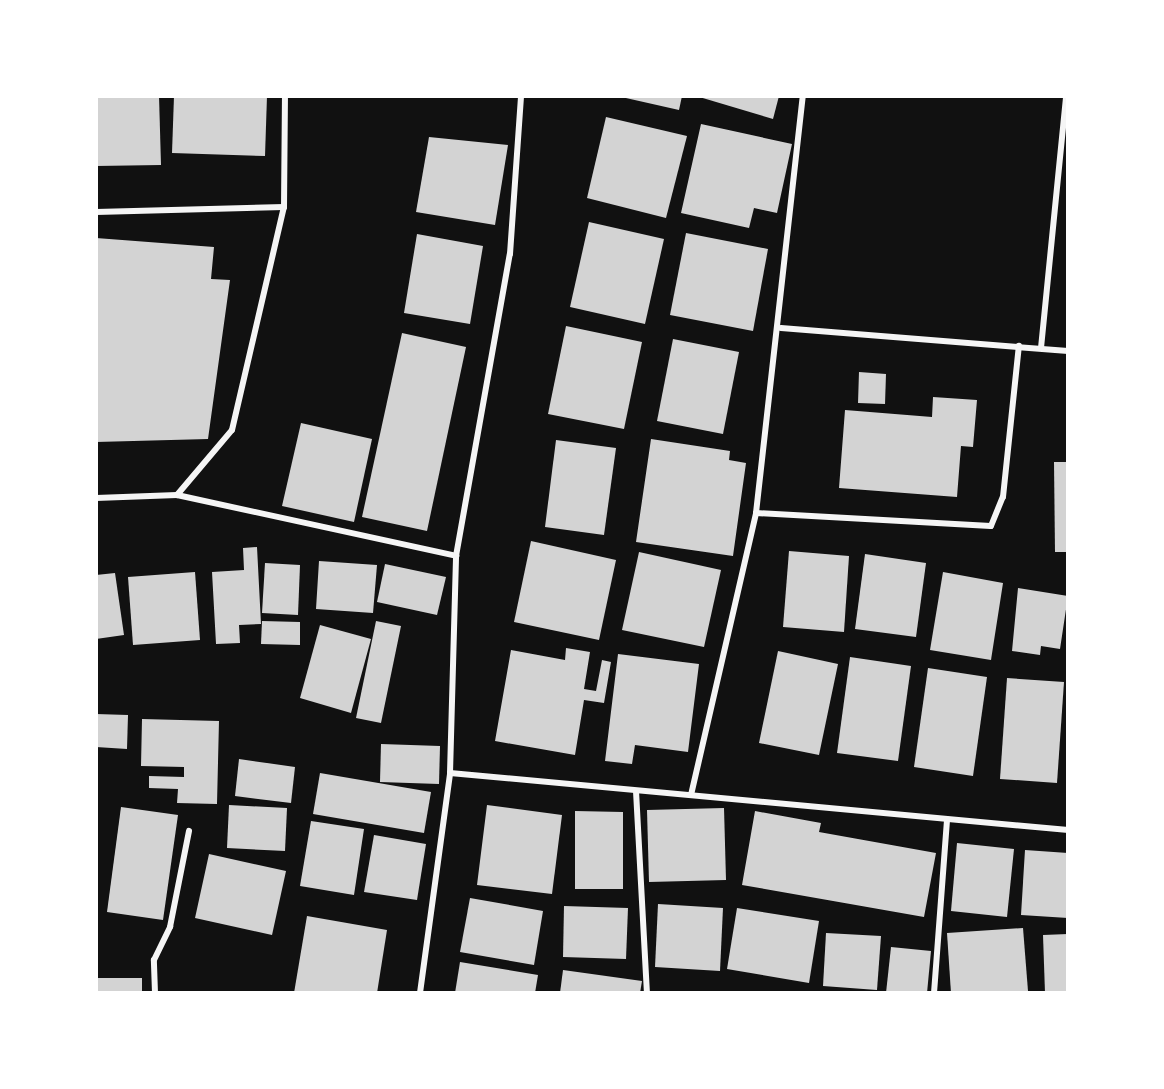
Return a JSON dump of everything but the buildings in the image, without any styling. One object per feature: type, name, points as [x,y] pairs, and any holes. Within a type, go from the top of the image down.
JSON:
[{"type":"street","points":[[177,495],[232,430],[284,207],[285,96]]},
{"type":"street","points":[[420,993],[450,773],[456,556],[510,254],[521,96]]},
{"type":"street","points":[[690,795],[756,513],[781,328],[803,96]]},
{"type":"street","points":[[1041,348],[1066,96]]},
{"type":"street","points":[[96,212],[284,207]]},
{"type":"street","points":[[781,328],[1068,351]]},
{"type":"street","points":[[756,513],[991,526],[1003,497],[1019,346]]},
{"type":"street","points":[[96,498],[177,495],[456,556]]},
{"type":"street","points":[[450,773],[1068,830]]},
{"type":"street","points":[[636,791],[647,993]]},
{"type":"street","points":[[934,993],[947,819]]},
{"type":"street","points":[[155,993],[154,960],[170,927],[189,831]]}]
